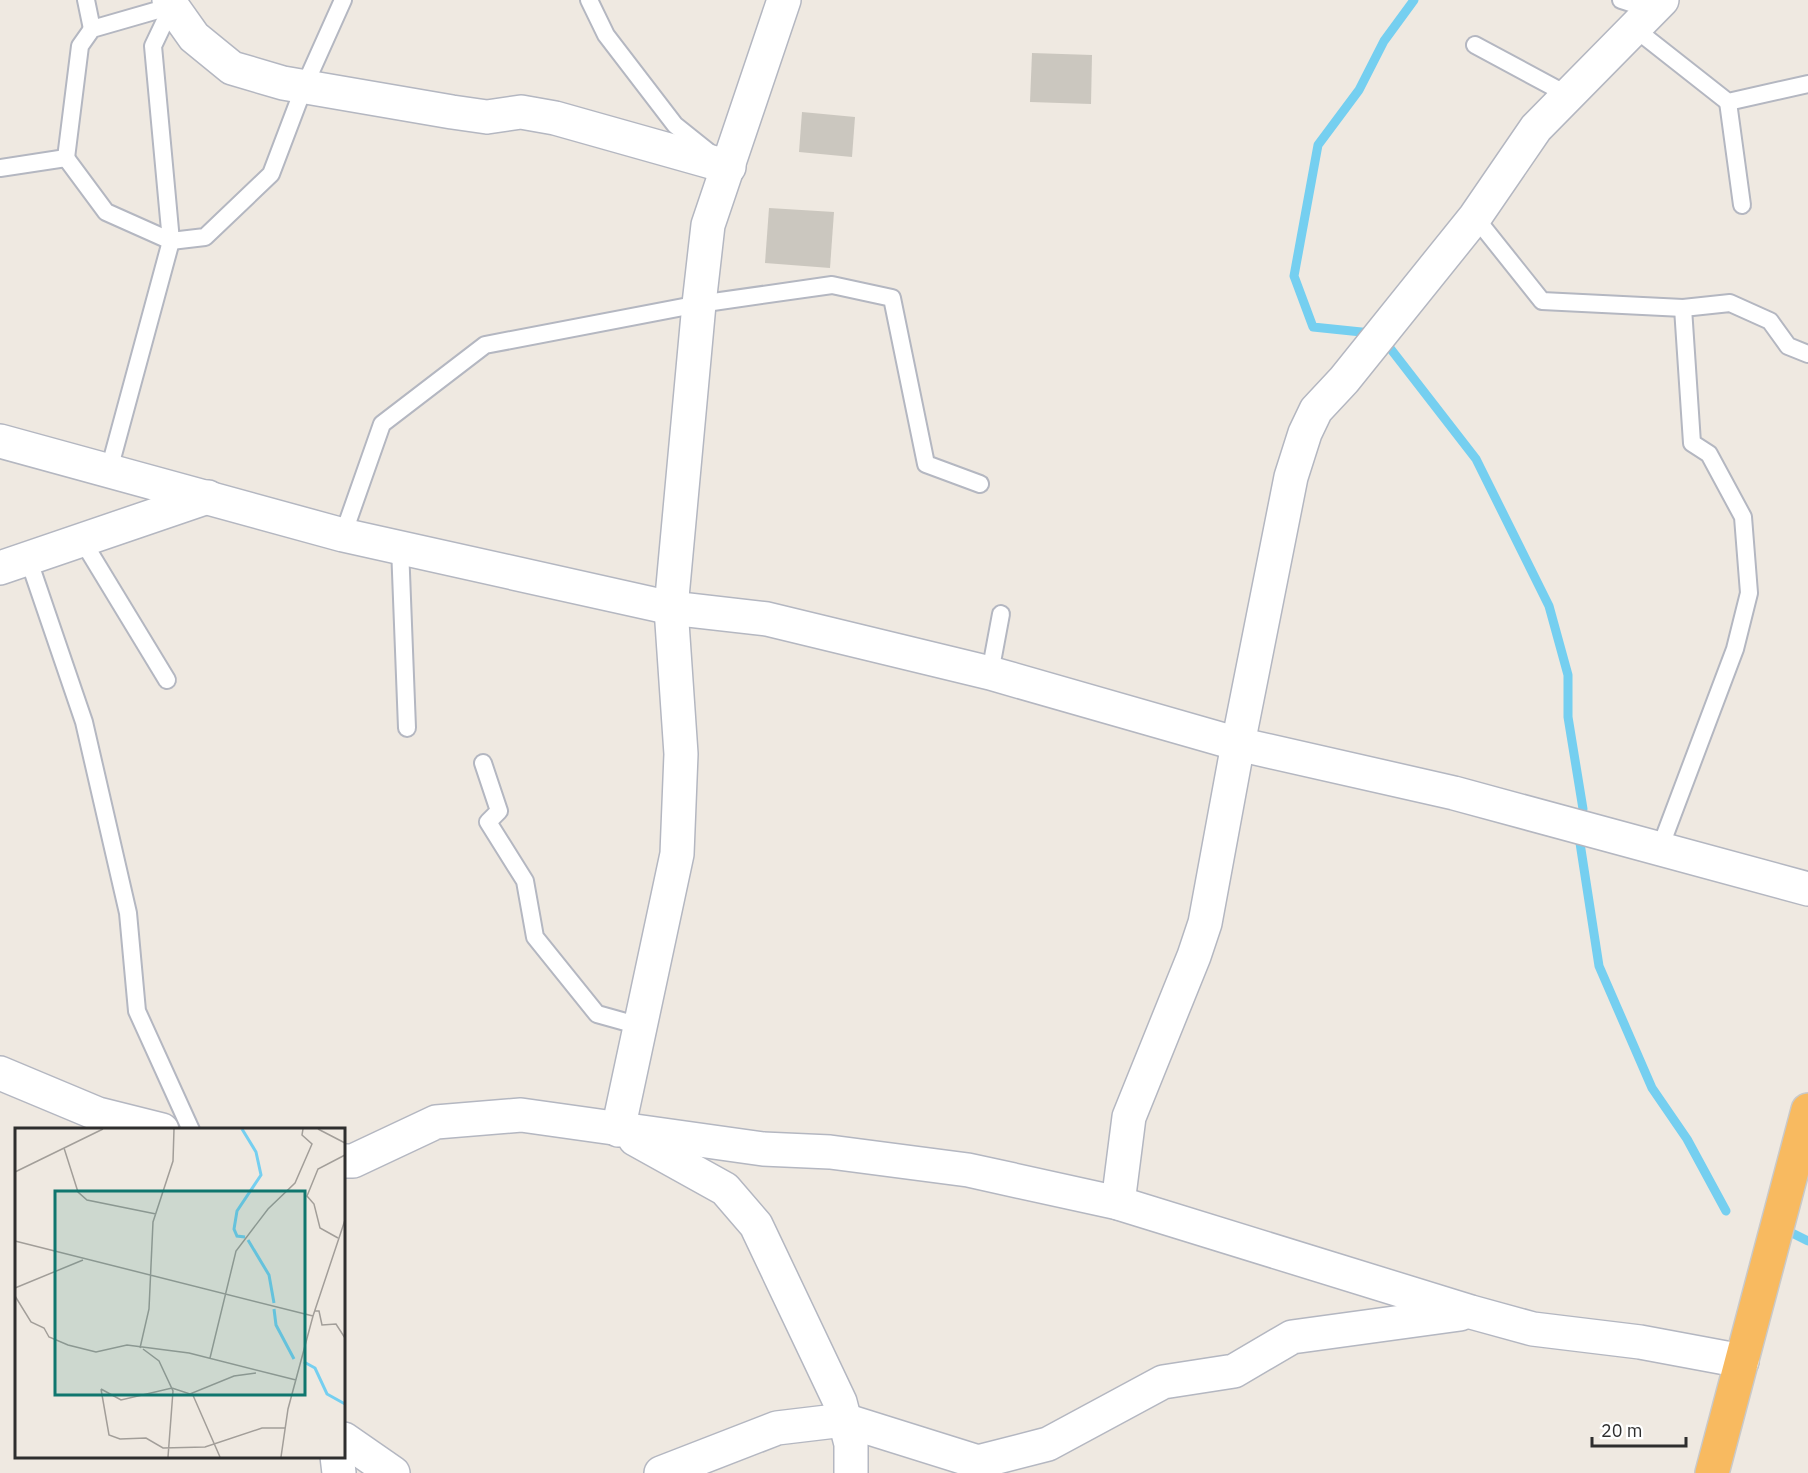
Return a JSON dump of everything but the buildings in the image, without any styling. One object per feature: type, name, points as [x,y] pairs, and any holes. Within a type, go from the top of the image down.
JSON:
[{"type":"highway","points":[[1712,1473],[1808,1110]]},
{"type":"street","points":[[618,1130],[677,854],[681,754],[671,608],[708,225],[784,0]]},
{"type":"street","points":[[170,3],[194,37],[232,68],[283,83],[463,114],[487,117],[521,112],[555,118],[729,167]]},
{"type":"street","points":[[1118,1203],[1129,1117],[1194,956],[1204,923],[1291,477],[1305,432],[1316,410],[1344,380],[1475,217],[1536,128],[1642,10]]},
{"type":"street","points":[[0,441],[343,535],[671,608],[767,619],[990,673],[1238,744],[1454,793],[1808,889]]},
{"type":"street","points":[[14,563],[208,497]]},
{"type":"street","points":[[0,1073],[98,1114],[154,1128]]},
{"type":"street","points":[[347,1162],[436,1122],[521,1115],[763,1149],[830,1152],[968,1170],[1118,1203],[1533,1329],[1640,1342],[1742,1361]]},
{"type":"street","points":[[618,1130],[725,1189],[756,1225],[840,1402],[850,1444],[850,1473]]},
{"type":"street","points":[[661,1473],[777,1428],[844,1420],[978,1462],[998,1466],[1048,1444],[1163,1382],[1234,1371],[1292,1337],[1471,1312]]},
{"type":"street","points":[[345,1440],[393,1473]]},
{"type":"street","points":[[337,1458],[339,1473]]},
{"type":"lane","points":[[86,0],[92,29]]},
{"type":"lane","points":[[170,3],[92,29],[80,46],[66,158],[106,212],[171,241],[205,237],[271,174],[304,87],[343,0]]},
{"type":"lane","points":[[590,0],[606,34],[675,125],[729,167]]},
{"type":"lane","points":[[109,470],[171,241],[153,46],[170,3]]},
{"type":"lane","points":[[1642,10],[1728,102],[1742,205]]},
{"type":"lane","points":[[1475,45],[1568,95]]},
{"type":"lane","points":[[1728,102],[1808,84]]},
{"type":"lane","points":[[0,168],[66,158]]},
{"type":"lane","points":[[1475,217],[1542,301],[1683,308],[1730,303],[1770,321],[1788,346],[1808,354]]},
{"type":"lane","points":[[343,535],[382,424],[484,345],[699,303],[832,285],[892,298],[926,464],[981,484]]},
{"type":"lane","points":[[1660,848],[1735,649],[1749,592],[1743,517],[1709,454],[1692,443],[1683,308]]},
{"type":"lane","points":[[82,540],[167,680]]},
{"type":"lane","points":[[400,547],[407,728]]},
{"type":"lane","points":[[14,563],[84,722],[128,913],[137,1011],[190,1128]]},
{"type":"lane","points":[[990,673],[1001,614]]},
{"type":"lane","points":[[483,763],[499,810],[488,822],[525,881],[535,937],[597,1014],[640,1026]]},
{"type":"waterway","points":[[1371,333],[1313,327],[1294,276],[1318,145],[1359,90],[1384,41],[1414,0]]},
{"type":"waterway","points":[[1383,339],[1476,459],[1549,606],[1568,675],[1568,717],[1583,809]]},
{"type":"waterway","points":[[1580,843],[1599,966],[1652,1088],[1687,1139],[1726,1211]]},
{"type":"waterway","points":[[1790,1232],[1808,1241]]}]
